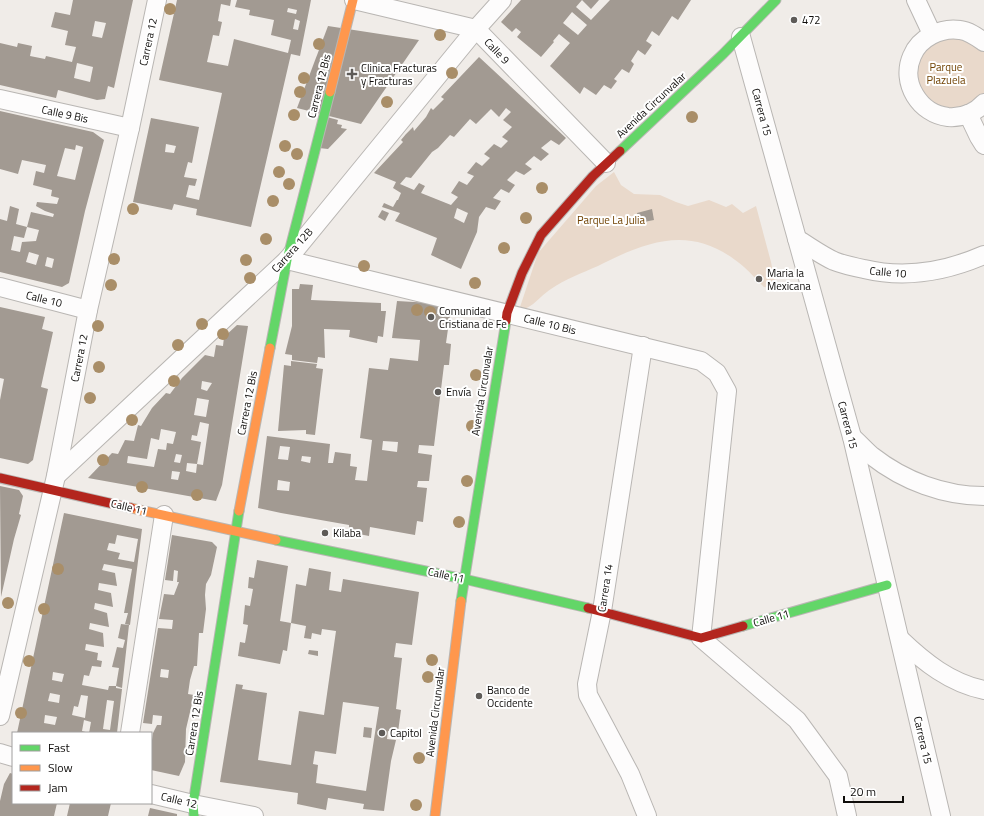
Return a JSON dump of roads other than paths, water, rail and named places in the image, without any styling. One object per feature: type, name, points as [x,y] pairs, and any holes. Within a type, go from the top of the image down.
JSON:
[{"type":"street","name":"Carrera 12","points":[[0,716],[54,482],[88,310],[130,128],[157,0]]},
{"type":"street","name":"Calle 9","points":[[354,0],[476,29],[606,164]]},
{"type":"street","name":"Carrera 12 Bis","points":[[194,810],[235,532],[287,260],[354,0]]},
{"type":"street","name":"Carrera 12B","points":[[54,482],[287,260],[476,29],[502,0]]},
{"type":"street","name":"Avenida Circunvalar","points":[[435,816],[464,578],[507,313],[522,274],[541,235],[593,176],[741,37],[776,0]]},
{"type":"street","points":[[916,0],[932,34]]},
{"type":"street","points":[[984,42],[974,35],[960,30],[946,30],[932,34],[920,43],[912,56],[908,69],[909,82],[913,94],[921,104],[931,112],[943,116],[956,117],[968,114],[979,108],[984,103]]},
{"type":"street","name":"Carrera 15","points":[[741,37],[852,437],[941,816]]},
{"type":"street","name":"Calle 9 Bis","points":[[0,99],[130,128]]},
{"type":"street","points":[[968,114],[978,137],[984,145]]},
{"type":"street","name":"Calle 10","points":[[797,239],[834,261],[853,267],[891,273],[930,273],[967,262],[984,255]]},
{"type":"street","name":"Calle 10 Bis","points":[[287,260],[643,346],[701,362],[717,373],[727,391],[701,638]]},
{"type":"street","name":"Calle 10","points":[[0,288],[88,310]]},
{"type":"street","name":"Carrera 14","points":[[643,346],[602,611],[587,684],[588,695],[630,774],[647,816]]},
{"type":"street","points":[[852,437],[872,456],[895,471],[920,483],[946,492],[984,496]]},
{"type":"street","name":"Calle 11","points":[[0,478],[54,482],[164,515],[235,532],[464,578],[602,611],[701,638],[887,585]]},
{"type":"street","points":[[130,732],[164,515]]},
{"type":"street","points":[[701,638],[797,720],[838,776],[847,816]]},
{"type":"street","points":[[899,638],[916,655],[935,670],[956,681],[984,690]]},
{"type":"street","points":[[0,753],[12,757]]},
{"type":"street","name":"Calle 12","points":[[152,794],[194,810],[254,816]]},
{"type":"place","name":"472","points":[[794,20]]},
{"type":"place","name":"Clinica Fracturas y Fracturas","points":[[352,74]]},
{"type":"place","name":"Maria la Mexicana","points":[[759,279]]},
{"type":"place","name":"Comunidad Cristiana de Fe","points":[[431,317]]},
{"type":"place","name":"Envía","points":[[438,392]]},
{"type":"place","name":"Kilaba","points":[[325,533]]},
{"type":"place","name":"Banco de Occidente","points":[[479,696]]},
{"type":"place","name":"Capitol","points":[[382,733]]},
{"type":"park label","name":"Parque Plazuela","points":[[946,73]]},
{"type":"park label","name":"Parque La Julia","points":[[611,220]]}]
